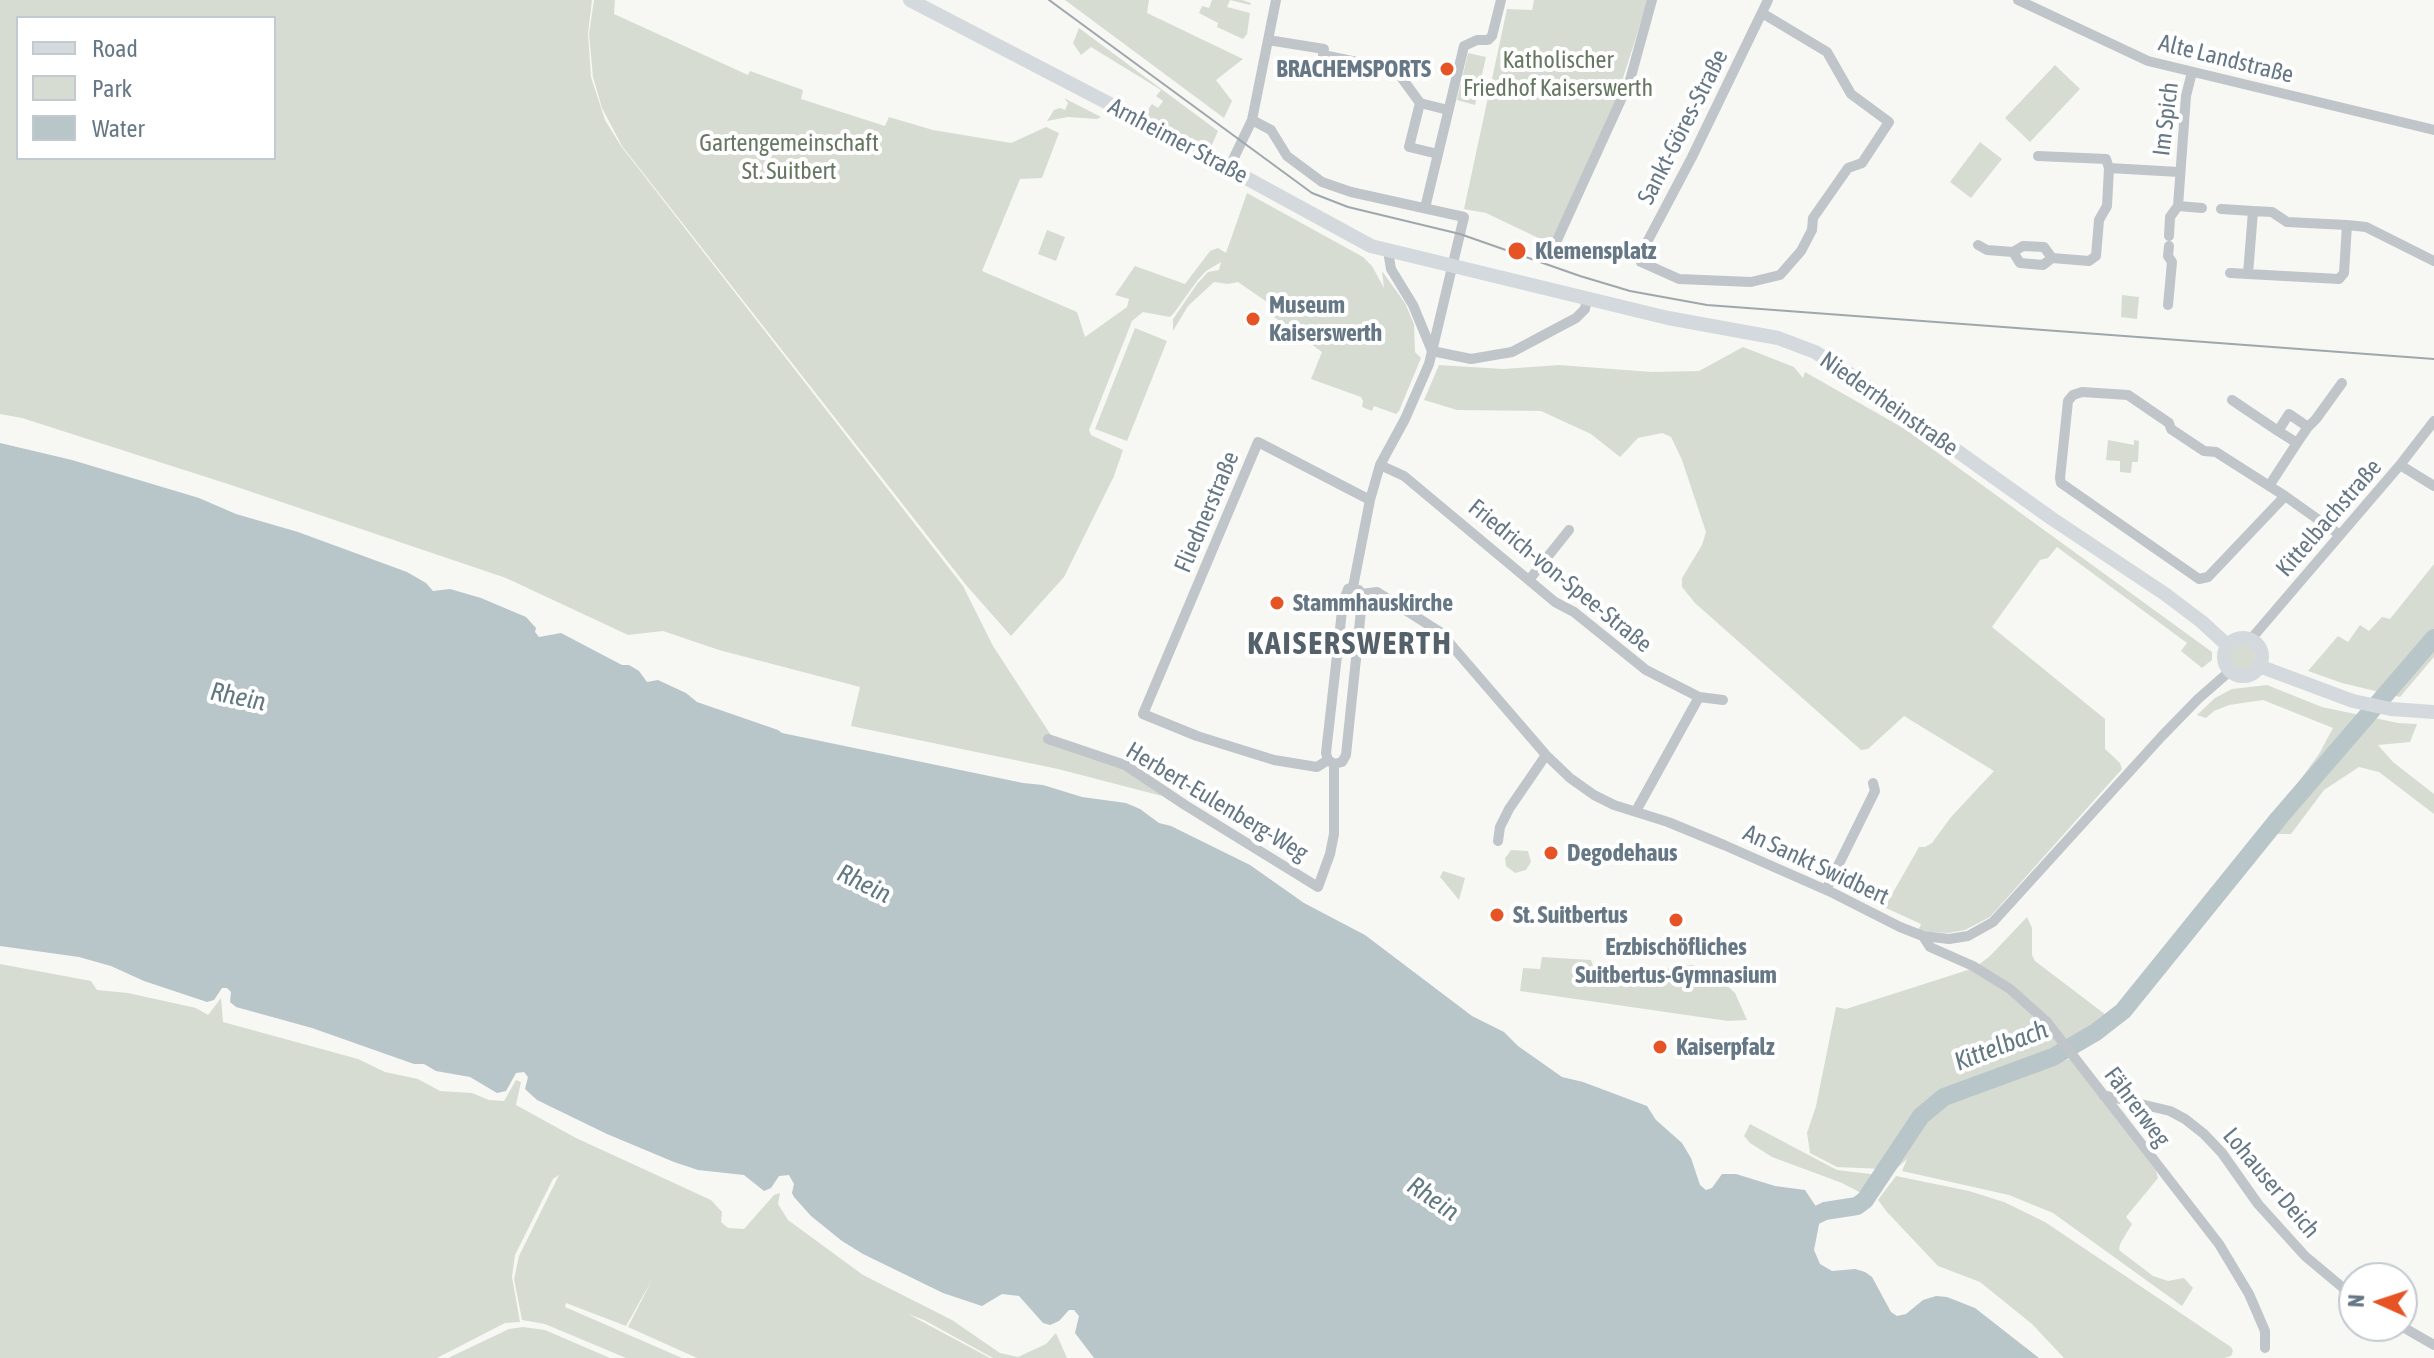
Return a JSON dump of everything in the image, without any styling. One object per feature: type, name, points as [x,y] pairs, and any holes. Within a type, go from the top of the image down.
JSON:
[{"type":"main road","name":"Arnheimer Straße","points":[[910,0],[1371,246],[1452,266]]},
{"type":"main road","name":"Niederrheinstraße","points":[[1452,266],[1586,304],[1778,338],[1815,352],[2165,594],[2227,645]]},
{"type":"main road","points":[[2237,638],[2251,639],[2261,652],[2259,666],[2249,675],[2242,676],[2230,671],[2224,659],[2227,645],[2237,638]]},
{"type":"main road","points":[[2259,666],[2353,701],[2391,709],[2434,712]]},
{"type":"street","points":[[1229,168],[1252,120],[1276,0]]},
{"type":"street","points":[[1425,208],[1464,46],[1472,41],[1488,40],[1494,32],[1501,0]]},
{"type":"street","points":[[1553,249],[1630,80],[1652,0]]},
{"type":"street","name":"Sankt-Göres-Straße","points":[[1762,13],[1827,52],[1851,94],[1889,122],[1862,163],[1848,168],[1813,218],[1812,230],[1801,251],[1780,275],[1751,282],[1679,279],[1641,262],[1645,246],[1768,0]]},
{"type":"street","name":"Alte Landstraße","points":[[2018,0],[2148,61],[2434,130]]},
{"type":"street","points":[[1268,40],[1396,70],[1420,103],[1448,110]]},
{"type":"street","name":"Im Spich","points":[[2168,305],[2172,262],[2168,256],[2170,217],[2178,206],[2186,96],[2192,72]]},
{"type":"street","points":[[1420,103],[1409,147],[1438,154]]},
{"type":"street","points":[[1252,120],[1271,130],[1287,156],[1322,182],[1351,192],[1464,217],[1429,364],[1405,419],[1380,465],[1370,500],[1357,590],[1346,755],[1342,762],[1331,762],[1326,753],[1343,602],[1348,589],[1357,590]]},
{"type":"street","name":"Im Spich","points":[[2038,156],[2106,159],[2109,168],[2179,172]]},
{"type":"street","points":[[2013,252],[2020,263],[2043,265],[2052,258],[2089,261],[2096,256],[2099,220],[2107,206],[2109,168]]},
{"type":"street","points":[[2178,206],[2202,208]]},
{"type":"street","points":[[2221,209],[2272,212],[2287,222],[2376,230],[2434,261]]},
{"type":"street","points":[[2248,274],[2253,211]]},
{"type":"street","points":[[2230,273],[2339,279],[2344,273],[2347,225]]},
{"type":"street","points":[[1978,245],[1987,250],[2013,252],[2023,246],[2044,247],[2052,258]]},
{"type":"street","points":[[1388,251],[1391,269],[1413,305],[1432,351]]},
{"type":"street","points":[[1432,351],[1471,359],[1512,352],[1576,318],[1586,304]]},
{"type":"street","points":[[2269,486],[2342,383]]},
{"type":"street","points":[[2285,496],[2208,577],[2195,577],[2061,483],[2068,401],[2082,392],[2128,395],[2204,451],[2216,452],[2285,496],[2340,535]]},
{"type":"street","points":[[2232,400],[2297,443]]},
{"type":"street","points":[[2278,431],[2289,414],[2308,427]]},
{"type":"street","name":"Kittelbachstraße","points":[[2251,639],[2434,421]]},
{"type":"street","name":"Fliednerstraße","points":[[1331,762],[1317,767],[1274,760],[1197,736],[1143,714],[1258,442],[1370,500]]},
{"type":"street","name":"Friedrich-von-Spee-Straße","points":[[1380,465],[1404,476],[1529,580],[1646,670],[1699,697],[1723,700]]},
{"type":"street","points":[[2400,465],[2434,486]]},
{"type":"street","points":[[1529,580],[1569,530]]},
{"type":"street","name":"An Sankt Swidbert","points":[[1357,590],[1377,592],[1440,632],[1546,755],[1594,795],[1724,845],[1923,936],[1949,939],[1968,936],[1993,922],[2162,736],[2230,671]]},
{"type":"street","points":[[1636,811],[1699,697]]},
{"type":"street","name":"Herbert-Eulenberg-Weg","points":[[1048,739],[1125,765],[1318,887],[1334,834],[1331,762]]},
{"type":"street","points":[[1498,841],[1500,827],[1509,809],[1546,755]]},
{"type":"street","points":[[1826,890],[1875,791],[1873,783]]},
{"type":"street","name":"Fährerweg","points":[[1923,936],[1930,947],[1973,966],[2010,989],[2031,1006],[2061,1039],[2219,1244],[2234,1267],[2265,1331],[2265,1348]]},
{"type":"street","name":"Lohauser Deich","points":[[2103,1095],[2170,1111],[2204,1134],[2222,1153],[2258,1204],[2305,1256],[2338,1284]]},
{"type":"green space","points":[[0,0],[592,0],[588,34],[591,77],[605,120],[621,146],[963,586],[993,646],[1056,743],[1123,766],[1162,796],[1058,769],[851,726],[860,687],[719,650],[663,631],[628,635],[506,578],[22,418],[0,414]]},
{"type":"green space","name":"Gartengemeinschaft St. Suitbert","points":[[594,0],[615,0],[614,14],[748,75],[750,71],[803,90],[801,99],[885,126],[889,117],[933,130],[1011,143],[1046,127],[1059,133],[1042,178],[1020,179],[982,271],[1077,312],[1085,337],[1127,307],[1129,299],[1115,295],[1135,266],[1185,284],[1210,251],[1218,248],[1226,253],[1247,193],[1363,257],[1372,266],[1384,288],[1382,271],[1405,303],[1414,324],[1415,352],[1421,358],[1399,411],[1396,414],[1374,406],[1372,411],[1362,407],[1361,397],[1311,379],[1322,352],[1274,317],[1277,309],[1238,282],[1214,282],[1188,306],[1173,331],[1173,319],[1197,284],[1208,272],[1219,270],[1221,262],[1206,271],[1170,317],[1143,312],[1132,321],[1089,430],[1091,435],[1123,450],[1114,476],[1064,577],[1011,636],[966,585],[622,146],[602,108],[593,77],[589,34]]},
{"type":"green space","points":[[1065,0],[1149,0],[1147,13],[1243,59],[1216,80],[1232,101],[1224,118]]},
{"type":"green space","points":[[1212,0],[1230,0],[1227,7],[1250,13],[1247,34],[1243,39],[1217,27],[1218,23],[1199,13],[1202,6],[1209,8]]},
{"type":"green space","points":[[1230,0],[1242,0],[1251,3],[1250,5]]},
{"type":"green space","name":"Katholischer Friedhof Kaiserswerth","points":[[1534,0],[1648,0],[1615,103],[1551,244],[1486,213],[1464,209],[1507,9],[1532,10]]},
{"type":"green space","points":[[1079,28],[1218,131],[1210,149],[1146,118],[1145,114],[1152,104],[1158,108],[1163,101],[1156,96],[1161,90],[1091,47],[1081,55],[1073,43]]},
{"type":"green space","points":[[1468,53],[1486,57],[1475,105],[1457,100]]},
{"type":"green space","points":[[2055,65],[2080,89],[2030,142],[2005,118]]},
{"type":"green space","points":[[1064,98],[1101,117],[1068,117],[1047,121],[1054,110],[1065,110],[1068,103]]},
{"type":"green space","points":[[1980,142],[2002,159],[1971,198],[1950,182]]},
{"type":"green space","points":[[1047,230],[1065,237],[1056,261],[1038,254]]},
{"type":"green space","points":[[2122,295],[2139,297],[2137,319],[2121,317]]},
{"type":"green space","points":[[1135,328],[1167,341],[1127,441],[1095,429]]},
{"type":"green space","points":[[1743,347],[1794,367],[1803,378],[1805,372],[1905,429],[2212,652],[2212,660],[2202,668],[2181,651],[2187,643],[2057,547],[2048,558],[2040,560],[1992,627],[2105,719],[2105,749],[2122,769],[1990,917],[1965,930],[1948,933],[1918,931],[1921,924],[1886,908],[1919,847],[1932,843],[1951,817],[1994,771],[1904,716],[1868,749],[1861,750],[1695,603],[1682,587],[1682,578],[1702,545],[1706,532],[1671,437],[1662,433],[1638,438],[1620,457],[1591,434],[1541,411],[1457,410],[1424,400],[1439,365],[1503,369],[1559,365],[1652,372],[1699,371]]},
{"type":"green space","points":[[2108,440],[2134,445],[2134,440],[2139,441],[2138,462],[2132,462],[2131,473],[2120,472],[2120,461],[2106,460]]},
{"type":"green space","points":[[2434,564],[2434,657],[2400,697],[2308,671],[2338,636],[2348,642],[2360,625],[2369,631],[2382,617],[2390,619]]},
{"type":"green space","points":[[2242,644],[2251,648],[2255,657],[2251,666],[2242,670],[2233,666],[2229,657],[2233,648]]},
{"type":"green space","points":[[2267,685],[2322,707],[2417,724],[2410,742],[2378,745],[2393,762],[2434,794],[2434,814],[2379,772],[2359,767],[2324,790],[2291,834],[2272,834],[2281,806],[2319,754],[2333,728],[2263,700],[2229,705],[2206,718],[2197,715],[2215,698],[2232,689]]},
{"type":"green space","points":[[1511,850],[1528,851],[1531,862],[1526,870],[1515,873],[1506,866],[1505,858]]},
{"type":"green space","points":[[1443,871],[1465,878],[1459,900],[1440,877]]},
{"type":"green space","points":[[2027,917],[2032,928],[2032,955],[2035,961],[2110,1018],[2071,1043],[1977,966]]},
{"type":"green space","points":[[1542,957],[1591,960],[1597,978],[1692,965],[1713,972],[1735,993],[1747,1020],[1728,1021],[1520,991],[1523,968],[1540,969]]},
{"type":"green space","points":[[0,964],[91,981],[97,990],[128,993],[196,1008],[208,1015],[221,998],[223,1022],[358,1059],[385,1072],[418,1079],[440,1091],[472,1093],[489,1100],[504,1101],[516,1080],[521,1082],[516,1105],[576,1138],[711,1200],[722,1212],[721,1222],[728,1228],[744,1229],[774,1195],[780,1193],[778,1204],[788,1220],[863,1275],[952,1320],[1000,1353],[1018,1357],[1046,1344],[1056,1333],[1067,1358],[993,1358],[908,1314],[990,1358],[697,1358],[628,1327],[653,1278],[626,1326],[566,1303],[565,1307],[682,1358],[626,1358],[545,1324],[522,1320],[514,1279],[519,1256],[559,1175],[553,1179],[515,1255],[512,1277],[520,1322],[505,1323],[437,1358],[0,1358]]},
{"type":"green space","points":[[1971,969],[2030,1008],[2066,1049],[1957,1087],[1929,1103],[1917,1114],[1883,1169],[1837,1167],[1810,1153],[1807,1133],[1816,1106],[1836,1007],[1846,1009]]},
{"type":"green space","points":[[2070,1059],[2156,1171],[2158,1178],[2126,1217],[2132,1224],[2119,1250],[2153,1276],[2168,1281],[2184,1278],[2193,1288],[2182,1306],[2053,1213],[2009,1195],[1902,1171],[1907,1159],[1896,1169],[1890,1168],[1923,1118],[1945,1100]]},
{"type":"green space","points":[[1750,1124],[1837,1170],[1879,1175],[1865,1195],[1842,1183],[1772,1157],[1744,1136]]},
{"type":"green space","points":[[1896,1176],[1969,1191],[2004,1202],[2045,1222],[2231,1347],[2231,1356],[2064,1358],[2032,1324],[1980,1282],[1938,1266],[1887,1212],[1878,1200]]},
{"type":"green space","points":[[509,1329],[545,1330],[610,1358],[448,1358]]},
{"type":"water","name":"Rhein","points":[[0,443],[72,460],[199,498],[236,514],[298,532],[407,572],[433,591],[450,589],[481,598],[526,617],[539,637],[561,633],[622,665],[629,665],[639,671],[647,682],[658,680],[686,693],[697,702],[782,733],[1043,785],[1082,797],[1126,803],[1140,809],[1159,823],[1250,865],[1304,903],[1365,935],[1472,1016],[1504,1032],[1518,1046],[1562,1077],[1647,1106],[1656,1120],[1682,1143],[1700,1185],[1706,1190],[1712,1188],[1722,1174],[1736,1174],[1775,1186],[1805,1190],[1821,1214],[1814,1250],[1820,1264],[1832,1271],[1855,1269],[1865,1272],[1872,1277],[1891,1312],[1897,1316],[1906,1314],[1923,1300],[1947,1297],[1975,1308],[2039,1358],[1094,1358],[1075,1333],[1079,1316],[1074,1310],[1069,1310],[1059,1321],[1050,1325],[1043,1323],[1019,1296],[1002,1294],[982,1306],[943,1293],[842,1241],[811,1216],[794,1197],[794,1184],[789,1175],[779,1176],[771,1188],[764,1191],[744,1175],[698,1170],[674,1162],[537,1100],[525,1089],[528,1077],[524,1072],[516,1073],[506,1091],[497,1093],[470,1077],[436,1071],[424,1064],[414,1064],[312,1028],[236,1007],[230,1002],[231,992],[227,988],[222,988],[214,1000],[207,1002],[79,957],[0,946]]},
{"type":"waterway","name":"Kittelbach","points":[[1798,1224],[1825,1211],[1857,1206],[1865,1200],[1921,1116],[1944,1097],[2053,1057],[2096,1032],[2123,1011],[2279,818],[2434,638]]},
{"type":"tram line","points":[[1049,0],[1312,193],[1348,207],[1460,234],[1630,291],[1707,305],[2434,359]]},
{"type":"place","name":"BRACHEMSPORTS","points":[[1447,69]]},
{"type":"place","name":"Klemensplatz","points":[[1517,251]]},
{"type":"place","name":"Museum Kaiserswerth","points":[[1253,319]]},
{"type":"place","name":"Stammhauskirche","points":[[1277,603]]},
{"type":"place","name":"Degodehaus","points":[[1551,853]]},
{"type":"place","name":"St. Suitbertus","points":[[1497,915]]},
{"type":"place","name":"Erzbischöfliches Suitbertus-Gymnasium","points":[[1676,920]]},
{"type":"place","name":"Kaiserpfalz","points":[[1660,1047]]},
{"type":"district","name":"KAISERSWERTH","points":[[1350,644]]}]
